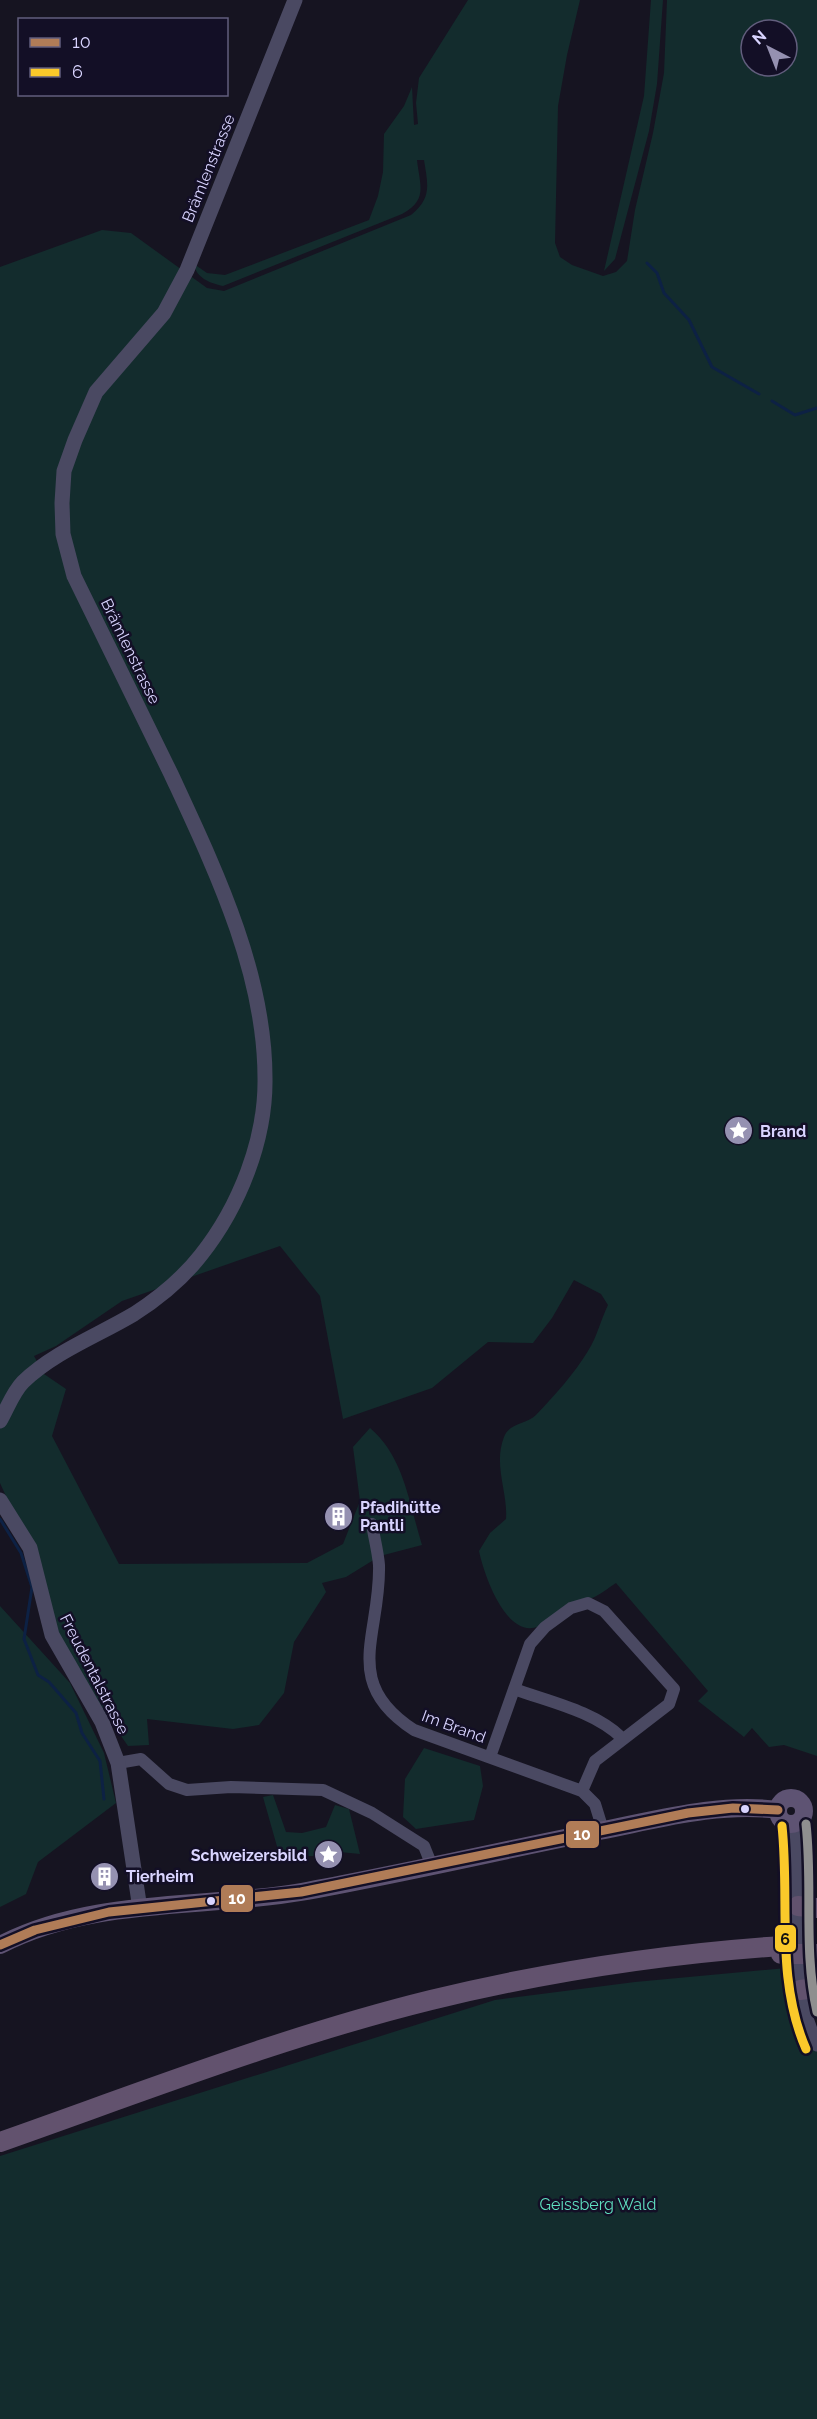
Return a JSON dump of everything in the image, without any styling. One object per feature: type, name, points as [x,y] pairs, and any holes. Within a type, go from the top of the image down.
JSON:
[{"type":"highway","points":[[0,2142],[244,2057],[373,2016],[528,1978],[689,1952],[817,1949]]},
{"type":"main road","points":[[792,1798],[811,1809],[794,1825],[782,1821],[778,1810],[782,1801],[792,1798]]},
{"type":"main road","points":[[0,1945],[49,1923],[94,1913],[254,1899],[432,1866],[603,1830],[726,1809],[778,1810]]},
{"type":"street","name":"Brämlenstrasse","points":[[0,1421],[21,1383],[59,1355],[135,1313],[173,1285],[201,1255],[226,1218],[245,1177],[260,1130],[266,1082],[265,1056],[244,952],[211,860],[74,576],[63,534],[64,471],[96,392],[164,313],[187,270],[295,0]]},
{"type":"street","name":"Freudentalstrasse","points":[[0,1500],[30,1548],[52,1635],[102,1722],[118,1763],[140,1909]]},
{"type":"street","name":"Im Brand","points":[[372,1524],[379,1565],[369,1664],[375,1693],[393,1716],[414,1730],[582,1791]]},
{"type":"street","points":[[490,1757],[530,1644],[545,1627],[571,1608],[588,1603],[604,1611],[674,1689],[669,1704],[595,1761],[582,1791],[595,1804],[603,1830]]},
{"type":"street","points":[[514,1689],[586,1714],[610,1726],[622,1738]]},
{"type":"street","points":[[118,1763],[141,1759],[170,1784],[187,1790],[231,1787],[323,1790],[372,1814],[424,1845],[432,1866]]},
{"type":"street","points":[[794,1825],[807,1907],[809,1989],[807,2022],[817,2044]]},
{"type":"green space","points":[[468,0],[580,0],[558,106],[555,243],[560,257],[572,265],[603,276],[616,272],[627,261],[635,210],[664,73],[667,0],[817,0],[817,1756],[784,1745],[769,1747],[752,1728],[744,1737],[698,1701],[708,1691],[616,1583],[595,1597],[565,1606],[539,1626],[527,1628],[517,1624],[499,1603],[486,1575],[479,1551],[490,1533],[506,1519],[500,1468],[504,1437],[506,1432],[514,1426],[536,1415],[583,1360],[608,1305],[601,1294],[574,1280],[552,1318],[533,1343],[488,1342],[432,1388],[343,1419],[320,1296],[280,1246],[122,1301],[56,1346],[34,1356],[44,1374],[66,1389],[52,1436],[119,1564],[307,1563],[343,1544],[360,1501],[353,1447],[370,1428],[391,1453],[404,1482],[422,1545],[380,1556],[346,1577],[322,1583],[326,1592],[294,1642],[284,1693],[259,1725],[233,1729],[147,1719],[149,1745],[128,1746],[96,1700],[56,1632],[43,1578],[0,1483],[0,267],[102,230],[131,233],[207,288],[224,291],[411,215],[418,209],[427,190],[424,160],[417,160],[419,198],[410,209],[402,214],[223,286],[209,281],[195,269],[194,264],[207,273],[225,275],[369,220],[378,196],[383,172],[384,134],[404,106],[412,87],[414,125],[418,124],[416,103],[419,78]]},
{"type":"green space","points":[[651,0],[663,0],[657,84],[649,131],[615,259],[604,271],[644,96]]},
{"type":"green space","points":[[0,1606],[70,1683],[104,1753],[116,1803],[38,1862],[26,1894],[0,1907]]},
{"type":"green space","points":[[424,1748],[480,1766],[483,1786],[474,1820],[416,1829],[403,1817],[405,1779]]},
{"type":"green space","points":[[273,1795],[286,1832],[302,1833],[326,1827],[335,1805],[349,1809],[360,1854],[330,1851],[313,1856],[280,1857],[263,1797]]},
{"type":"green space","name":"Geissberg Wald","points":[[787,1968],[800,1990],[817,2044],[817,2419],[0,2419],[0,2156],[495,2000],[635,1982]]},
{"type":"waterway","points":[[647,263],[657,273],[664,293],[689,320],[712,367],[759,394]]},
{"type":"waterway","points":[[772,401],[795,415],[817,408]]},
{"type":"waterway","points":[[0,1519],[21,1553],[32,1587],[24,1639],[38,1675],[49,1682],[76,1713],[82,1733],[100,1761],[104,1799]]},
{"type":"transit line","name":"10","points":[[0,1945],[35,1930],[109,1912],[301,1892],[688,1813],[733,1808],[778,1810]]},
{"type":"transit line","points":[[806,1824],[810,1965],[817,2012]]},
{"type":"transit line","name":"6","points":[[782,1826],[785,1939],[790,1995],[796,2022],[806,2049]]},
{"type":"place","name":"Brand","points":[[739,1131]]},
{"type":"place","name":"Pfadihütte Pantli","points":[[339,1516]]},
{"type":"place","name":"Schweizersbild","points":[[328,1855]]},
{"type":"place","name":"Tierheim","points":[[105,1876]]}]
